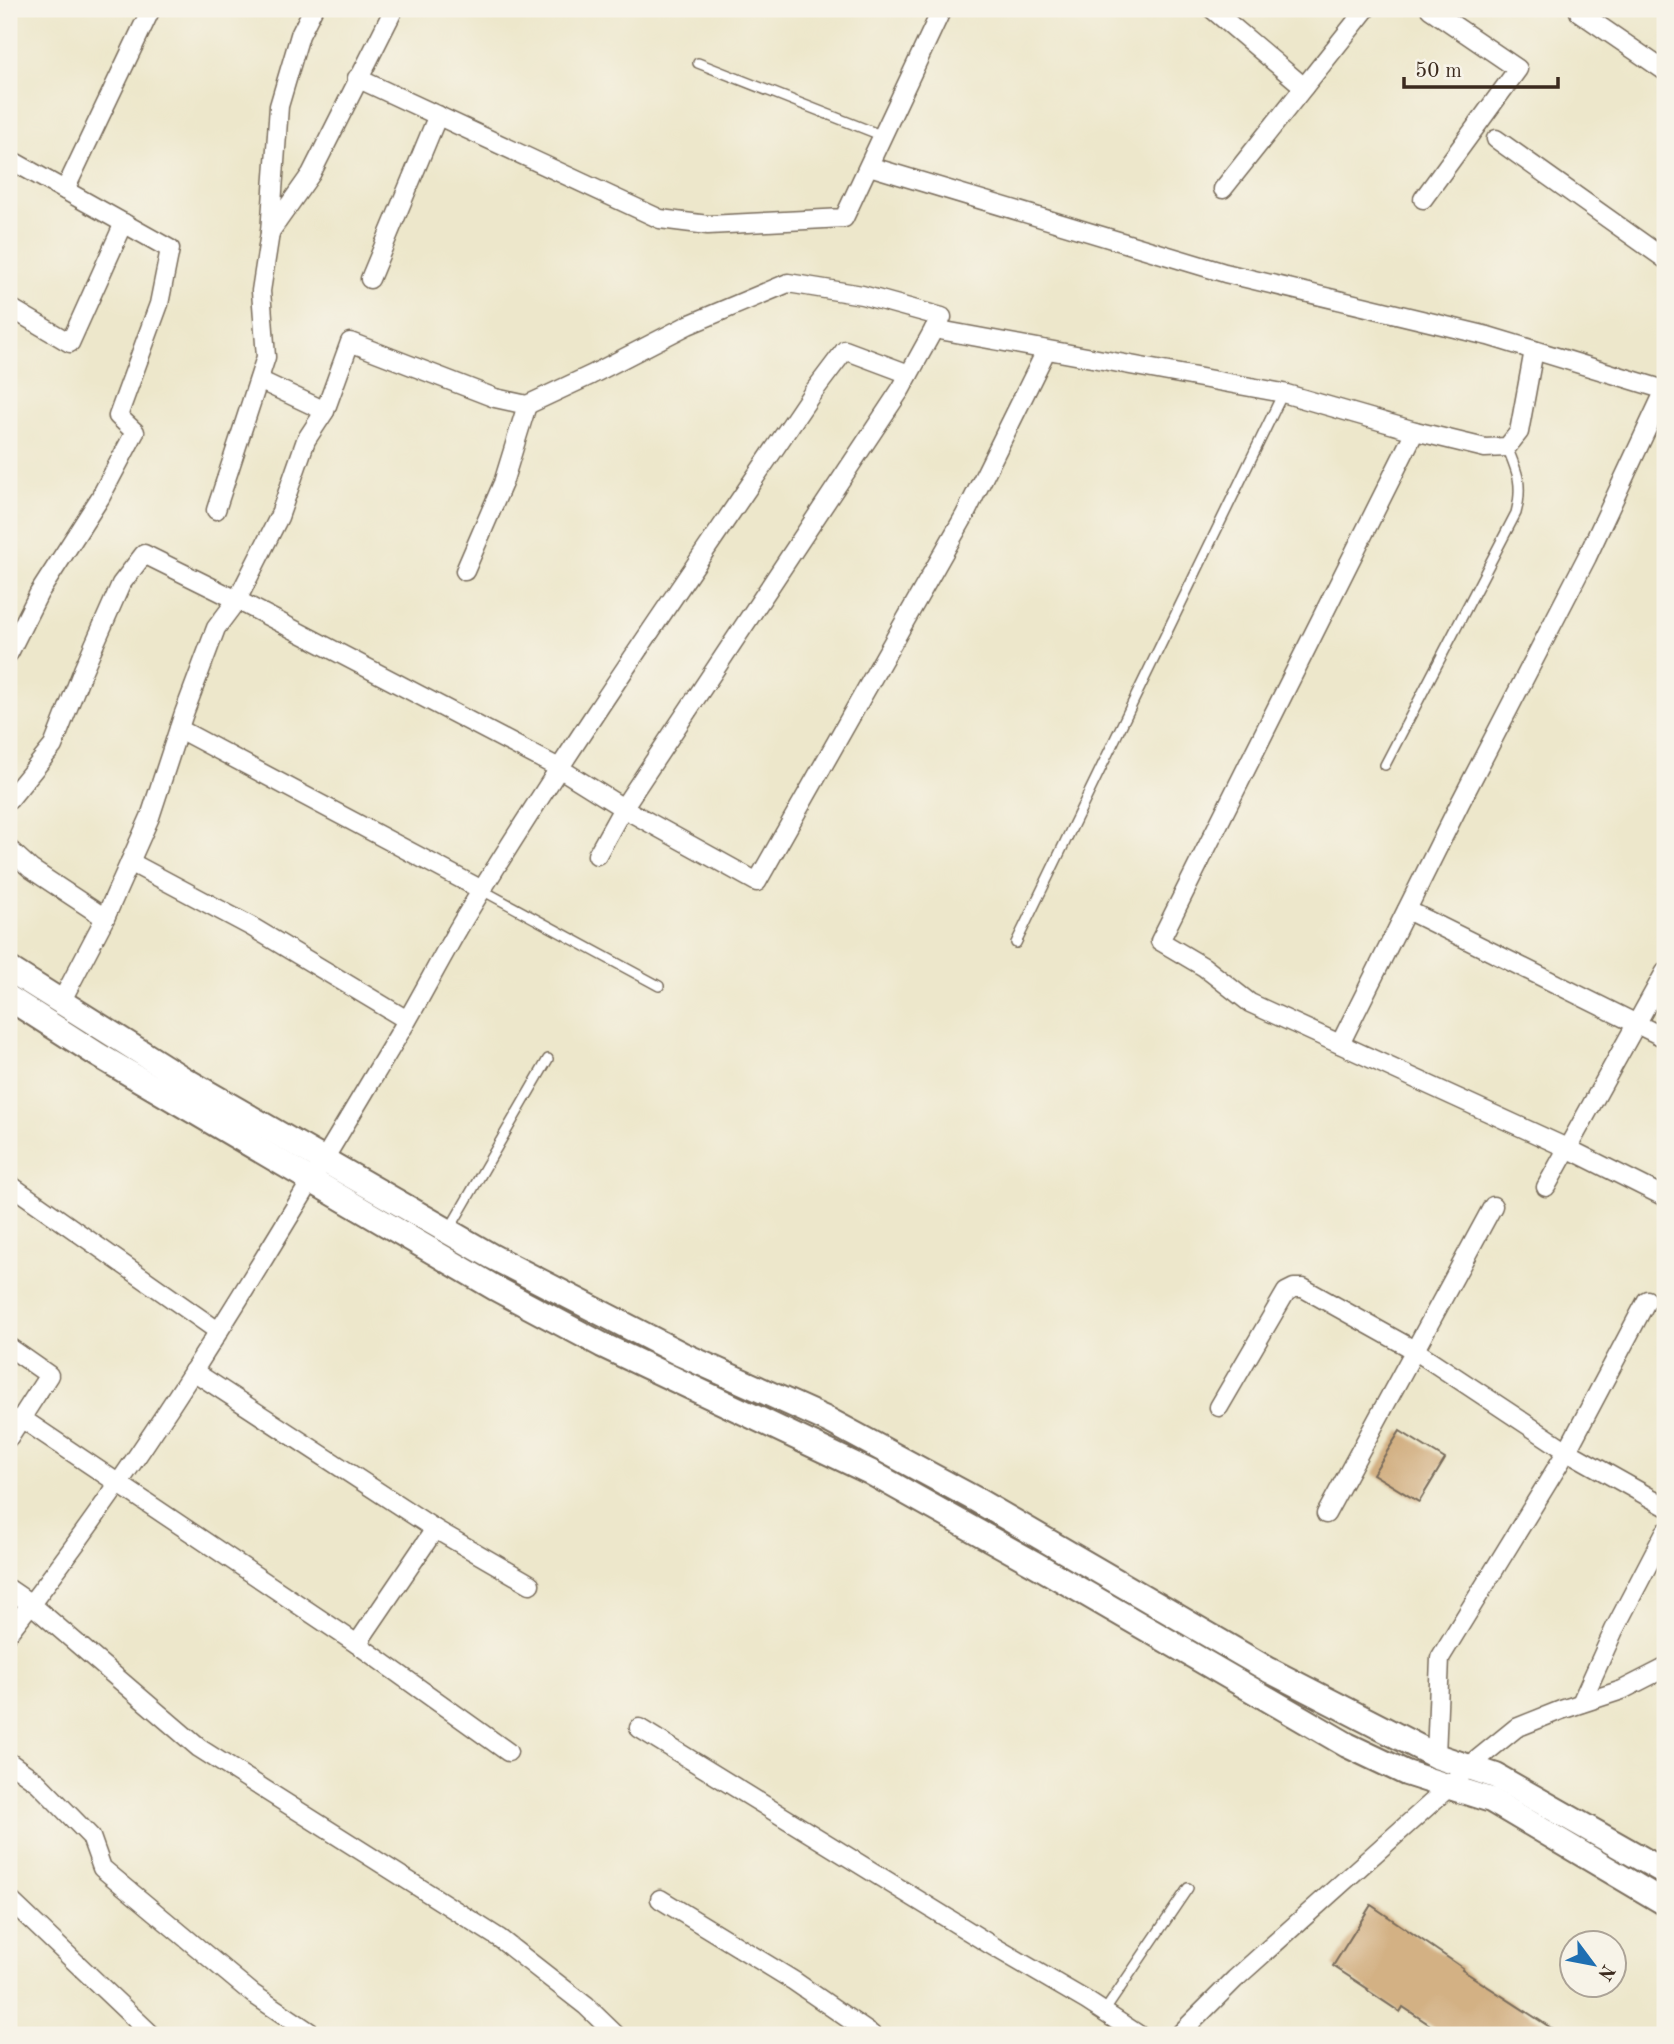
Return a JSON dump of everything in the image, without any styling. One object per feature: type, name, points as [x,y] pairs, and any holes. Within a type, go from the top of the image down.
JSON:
[{"type":"street","points":[[65,190],[151,9]]},
{"type":"street","points":[[216,510],[266,357],[261,291],[270,233],[279,106],[300,35],[313,9]]},
{"type":"street","points":[[270,233],[311,174],[394,9]]},
{"type":"street","points":[[357,78],[660,219],[708,225],[844,219],[942,9]]},
{"type":"street","points":[[1212,9],[1304,87]]},
{"type":"street","points":[[1223,189],[1366,9]]},
{"type":"street","points":[[1423,199],[1518,69],[1430,9]]},
{"type":"street","points":[[1579,12],[1665,71]]},
{"type":"street","points":[[370,279],[438,115]]},
{"type":"street","points":[[1496,139],[1665,259]]},
{"type":"street","points":[[9,159],[170,249],[159,304],[118,416],[135,432],[100,498],[39,593],[9,653]]},
{"type":"street","points":[[869,166],[1225,273],[1489,336],[1665,390],[1587,557],[1340,1044]]},
{"type":"street","points":[[9,307],[70,343],[124,223]]},
{"type":"street","points":[[61,1002],[105,918],[150,817],[216,628],[237,600],[279,517],[306,440],[325,411],[350,342],[495,398],[527,405],[688,325],[788,284],[862,295],[942,317],[829,500],[623,808],[597,855]]},
{"type":"street","points":[[934,329],[1283,393],[1485,448],[1507,447],[1519,432],[1534,350]]},
{"type":"street","points":[[9,1632],[119,1484],[193,1371],[317,1171],[482,890],[558,768],[845,350],[909,374]]},
{"type":"street","points":[[9,800],[53,746],[121,584],[145,554],[558,768],[623,808],[757,882],[965,515],[1046,351]]},
{"type":"street","points":[[259,380],[325,411]]},
{"type":"street","points":[[465,570],[503,483],[527,405]]},
{"type":"street","points":[[1415,431],[1160,941],[1204,967],[1250,1003],[1569,1149],[1665,1197]]},
{"type":"street","points":[[179,729],[482,890]]},
{"type":"street","points":[[9,849],[31,869],[105,918]]},
{"type":"street","points":[[130,862],[252,927],[407,1020]]},
{"type":"street","points":[[1407,909],[1665,1038]]},
{"type":"street","points":[[9,970],[185,1080],[495,1288],[601,1345],[870,1472],[1347,1745],[1406,1773],[1491,1800],[1665,1903]]},
{"type":"street","points":[[1546,1187],[1665,972]]},
{"type":"street","points":[[9,998],[97,1055],[317,1171],[448,1232],[681,1354],[830,1421],[944,1483],[1269,1670],[1436,1756],[1496,1776],[1665,1872]]},
{"type":"street","points":[[9,1184],[218,1331]]},
{"type":"street","points":[[1326,1514],[1493,1206]]},
{"type":"street","points":[[1219,1407],[1286,1292],[1303,1288],[1416,1351],[1567,1451],[1665,1506]]},
{"type":"street","points":[[1436,1756],[1440,1658],[1567,1451],[1647,1300]]},
{"type":"street","points":[[9,1347],[48,1375],[9,1437]]},
{"type":"street","points":[[193,1371],[435,1529],[530,1584]]},
{"type":"street","points":[[21,1418],[357,1644],[508,1752]]},
{"type":"street","points":[[932,1506],[944,1483]]},
{"type":"street","points":[[357,1644],[435,1529]]},
{"type":"street","points":[[1581,1703],[1614,1630],[1665,1532]]},
{"type":"street","points":[[9,1589],[31,1604],[199,1748],[499,1938],[586,2006],[616,2035]]},
{"type":"street","points":[[1179,2035],[1235,1979],[1468,1767],[1516,1728],[1622,1690],[1665,1668]]},
{"type":"street","points":[[639,1728],[1139,2035]]},
{"type":"street","points":[[9,1762],[38,1783],[91,1838],[102,1868],[253,1994],[314,2035]]},
{"type":"street","points":[[9,1899],[152,2035]]},
{"type":"street","points":[[660,1899],[794,1981],[872,2035]]},
{"type":"lane","points":[[698,64],[883,136]]},
{"type":"lane","points":[[1016,943],[1283,393]]},
{"type":"lane","points":[[1385,765],[1516,513],[1521,495],[1519,476],[1507,447]]},
{"type":"lane","points":[[482,890],[659,986]]},
{"type":"lane","points":[[448,1232],[548,1059]]},
{"type":"lane","points":[[1104,2012],[1188,1888]]},
{"type":"building","points":[[1400,1431],[1445,1459],[1419,1502],[1373,1474]]},
{"type":"building","points":[[1371,1905],[1463,1968],[1462,1970],[1562,2035],[1445,2035],[1403,2007],[1400,2012],[1367,1990],[1333,1966]]}]
